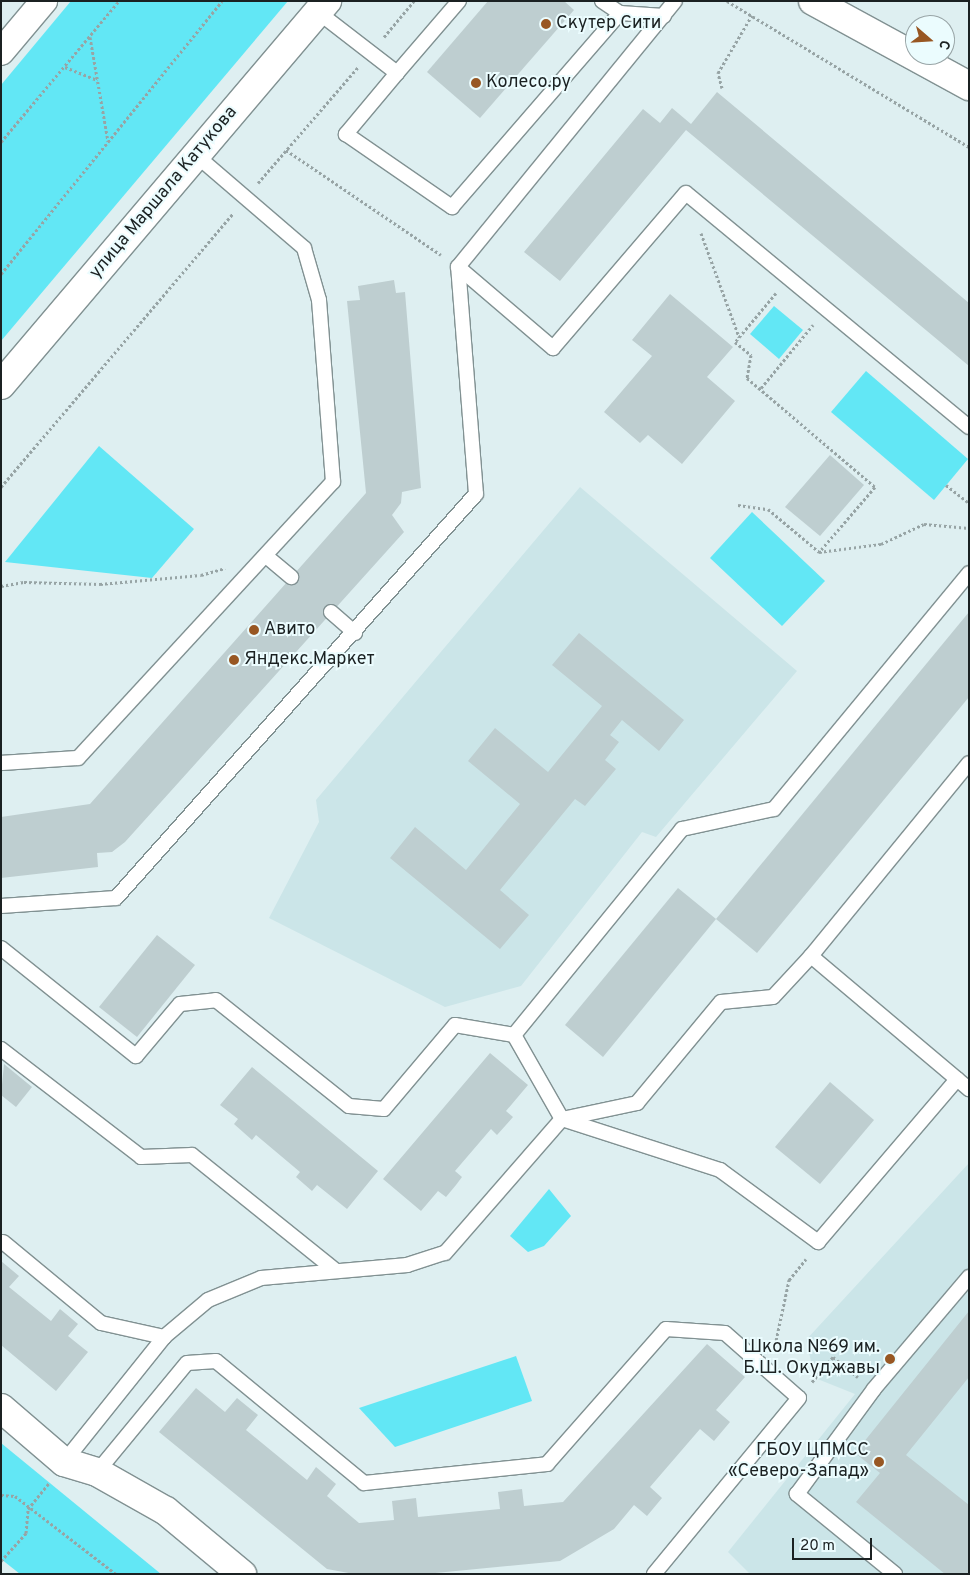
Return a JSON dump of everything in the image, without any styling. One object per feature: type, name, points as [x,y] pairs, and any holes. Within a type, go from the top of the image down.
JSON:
[{"type":"main road","points":[[813,1],[969,86]]},
{"type":"main road","name":"улица Маршала Катукова","points":[[1,385],[322,6]]},
{"type":"main road","points":[[1,1408],[64,1462],[97,1472],[166,1511],[242,1574]]},
{"type":"street","points":[[1,52],[44,1]]},
{"type":"lane","points":[[460,1],[346,134],[452,207],[620,13]]},
{"type":"lane","points":[[602,1],[620,13],[664,16]]},
{"type":"lane","points":[[1,906],[116,898],[355,633],[476,494],[458,267],[675,1]]},
{"type":"lane","points":[[322,6],[370,53],[397,73]]},
{"type":"lane","points":[[1,763],[78,758],[333,482],[319,300],[304,248],[196,155]]},
{"type":"lane","points":[[458,267],[553,348],[686,192],[969,427]]},
{"type":"lane","points":[[266,556],[291,577]]},
{"type":"lane","points":[[514,1035],[682,829],[774,809],[969,573]]},
{"type":"lane","points":[[331,612],[355,633]]},
{"type":"lane","points":[[64,1462],[164,1337],[208,1300],[261,1278],[407,1265],[445,1253],[562,1119],[637,1103],[722,1002],[773,997],[812,956],[969,762]]},
{"type":"lane","points":[[1,948],[136,1056],[180,1004],[216,1000],[349,1106],[384,1109],[455,1025],[514,1035]]},
{"type":"lane","points":[[812,956],[969,1089]]},
{"type":"lane","points":[[514,1035],[562,1119],[720,1170],[818,1242],[957,1079]]},
{"type":"lane","points":[[1,1049],[141,1157],[192,1155],[335,1270]]},
{"type":"lane","points":[[3,1242],[101,1323],[164,1337]]},
{"type":"lane","points":[[895,1574],[797,1494],[874,1389],[969,1277]]},
{"type":"lane","points":[[97,1472],[187,1363],[216,1361],[364,1483],[547,1464],[666,1329],[725,1333],[798,1398],[654,1574]]},
{"type":"path","points":[[1,142],[119,1]]},
{"type":"path","points":[[1,274],[222,1]]},
{"type":"path","points":[[1,487],[414,1]]},
{"type":"path","points":[[727,1],[969,147]]},
{"type":"path","points":[[722,88],[718,73],[752,15]]},
{"type":"path","points":[[90,36],[108,142]]},
{"type":"path","points":[[64,67],[98,80]]},
{"type":"path","points":[[286,150],[458,267]]},
{"type":"path","points":[[686,192],[739,337]]},
{"type":"path","points":[[789,278],[735,342],[751,355],[747,378],[875,487],[819,552]]},
{"type":"path","points":[[761,388],[826,309]]},
{"type":"path","points":[[946,485],[969,503]]},
{"type":"path","points":[[738,504],[768,508],[819,552],[881,544],[924,524],[969,528]]},
{"type":"path","points":[[1,586],[24,582],[100,584],[201,574],[266,556]]},
{"type":"path","points":[[770,1373],[789,1280],[818,1242]]},
{"type":"path","points":[[821,1372],[833,1357],[874,1389]]},
{"type":"path","points":[[1,1560],[26,1533],[30,1506],[64,1462]]},
{"type":"path","points":[[1,1495],[15,1496],[30,1506],[116,1574]]},
{"type":"shaded area","points":[[71,1],[288,1],[1,341],[1,85]]},
{"type":"shaded area","points":[[774,306],[803,330],[779,359],[750,334]]},
{"type":"shaded area","points":[[866,371],[968,459],[934,500],[831,412]]},
{"type":"shaded area","points":[[99,446],[194,529],[152,578],[5,562]]},
{"type":"shaded area","points":[[580,487],[797,671],[656,837],[642,832],[521,986],[445,1007],[269,918],[319,822],[316,800]]},
{"type":"shaded area","points":[[752,512],[825,581],[782,626],[710,558]]},
{"type":"shaded area","name":"Школа №69 им. Б.Ш. Окуджавы","points":[[969,1163],[969,1574],[750,1574],[728,1552],[855,1394],[815,1378],[806,1340]]},
{"type":"shaded area","points":[[549,1189],[571,1216],[544,1246],[528,1252],[510,1236]]},
{"type":"shaded area","points":[[516,1356],[532,1401],[395,1447],[359,1408]]},
{"type":"shaded area","points":[[1,1443],[161,1574],[20,1574],[1,1559]]},
{"type":"building","points":[[488,1],[564,1],[574,10],[480,118],[427,72]]},
{"type":"building","points":[[717,92],[969,303],[969,366],[686,130],[560,281],[524,252],[643,109],[660,123],[672,108],[691,124]]},
{"type":"building","points":[[394,280],[396,293],[405,292],[421,488],[402,492],[401,503],[392,515],[404,532],[125,842],[112,852],[97,853],[98,867],[1,878],[1,817],[90,804],[366,493],[347,301],[360,300],[358,286]]},
{"type":"building","points":[[670,294],[733,347],[707,377],[735,401],[682,464],[648,435],[640,443],[604,412],[652,356],[632,340]]},
{"type":"building","points":[[830,455],[864,485],[820,536],[785,507]]},
{"type":"building","points":[[969,612],[969,697],[757,953],[716,919]]},
{"type":"building","points":[[579,633],[684,720],[659,751],[622,720],[610,735],[619,742],[605,760],[616,769],[585,806],[575,799],[500,890],[529,915],[500,949],[390,858],[415,827],[466,870],[520,804],[468,761],[495,728],[548,772],[602,706],[552,665]]},
{"type":"building","points":[[678,888],[716,919],[603,1057],[565,1025]]},
{"type":"building","points":[[157,935],[195,965],[137,1037],[99,1007]]},
{"type":"building","points":[[490,1053],[528,1085],[506,1111],[513,1117],[497,1135],[491,1129],[455,1171],[462,1177],[446,1197],[438,1191],[421,1211],[383,1179]]},
{"type":"building","points":[[4,1064],[32,1087],[16,1107],[1,1095]]},
{"type":"building","points":[[252,1067],[378,1171],[347,1209],[317,1185],[312,1191],[296,1177],[300,1172],[256,1135],[252,1140],[234,1124],[238,1119],[220,1105]]},
{"type":"building","points":[[830,1082],[874,1120],[820,1184],[775,1147]]},
{"type":"building","points":[[1,1261],[19,1276],[9,1287],[51,1321],[60,1309],[78,1324],[68,1336],[88,1352],[56,1391],[1,1345]]},
{"type":"building","points":[[969,1311],[969,1377],[906,1455],[969,1505],[969,1574],[945,1574],[856,1502],[880,1473],[855,1453]]},
{"type":"building","points":[[707,1344],[745,1377],[716,1410],[730,1422],[714,1441],[700,1429],[650,1487],[662,1498],[647,1516],[634,1505],[614,1529],[560,1561],[425,1574],[354,1574],[327,1569],[159,1432],[196,1388],[225,1412],[237,1398],[258,1415],[246,1430],[307,1480],[316,1467],[336,1484],[327,1496],[359,1523],[394,1520],[392,1501],[416,1498],[418,1517],[500,1509],[498,1492],[522,1489],[524,1506],[563,1502]]},
{"type":"place","name":"Скутер Сити","points":[[546,24]]},
{"type":"place","name":"Колесо.ру","points":[[476,83]]},
{"type":"place","name":"Авито","points":[[254,630]]},
{"type":"place","name":"Яндекс.Маркет","points":[[234,660]]},
{"type":"place","name":"Школа №69 им. Б.Ш. Окуджавы","points":[[890,1359]]},
{"type":"place","name":"ГБОУ ЦПМСС «Северо-Запад»","points":[[879,1462]]}]
